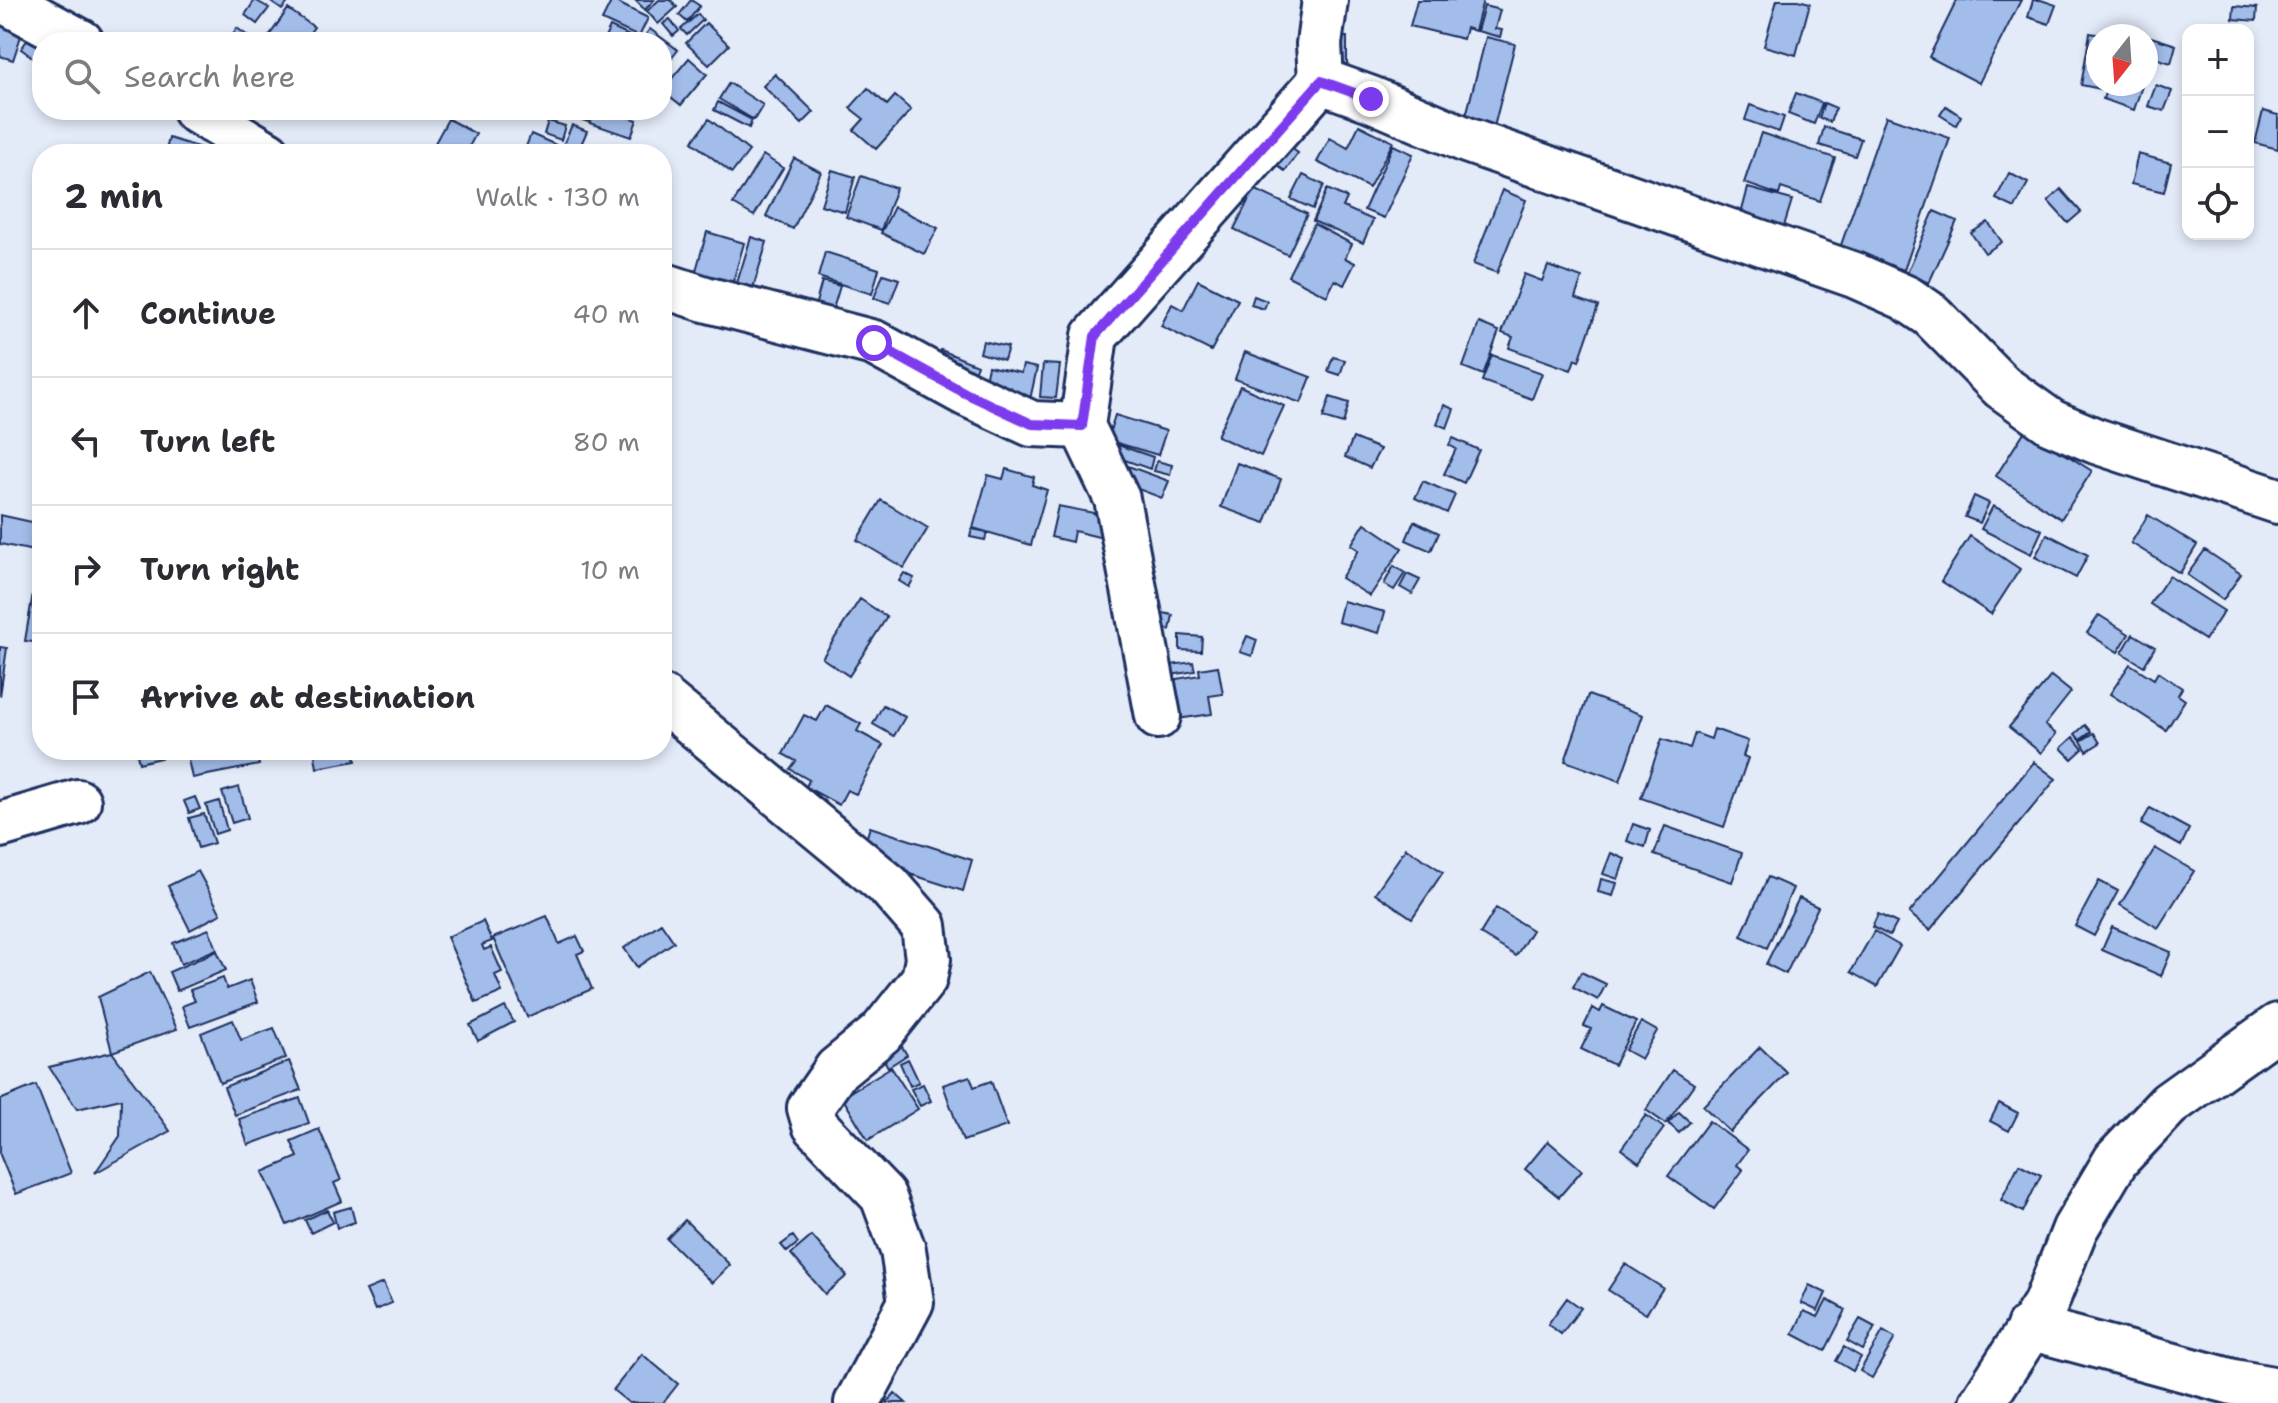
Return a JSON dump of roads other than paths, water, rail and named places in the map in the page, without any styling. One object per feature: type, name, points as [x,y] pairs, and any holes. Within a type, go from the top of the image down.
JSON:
[{"type":"street","points":[[3,0],[62,32]]},
{"type":"street","points":[[1158,716],[1117,499],[1082,426],[1095,336],[1321,81],[1319,44],[1325,0]]},
{"type":"street","points":[[1321,81],[1469,141],[1867,280],[1906,298],[1931,315],[2002,387],[2051,422],[2096,441],[2278,501]]},
{"type":"street","points":[[212,120],[251,144]]},
{"type":"street","points":[[672,288],[874,343],[965,393],[1032,424],[1082,426]]},
{"type":"street","points":[[672,706],[889,886],[924,926],[928,959],[924,979],[881,1033],[837,1069],[810,1108],[815,1125],[883,1196],[903,1250],[911,1302],[857,1403]]},
{"type":"street","points":[[0,825],[78,802]]},
{"type":"street","points":[[1982,1403],[2045,1305],[2075,1229],[2116,1160],[2169,1104],[2278,1026]]},
{"type":"street","points":[[2029,1327],[2233,1382],[2278,1390]]}]
